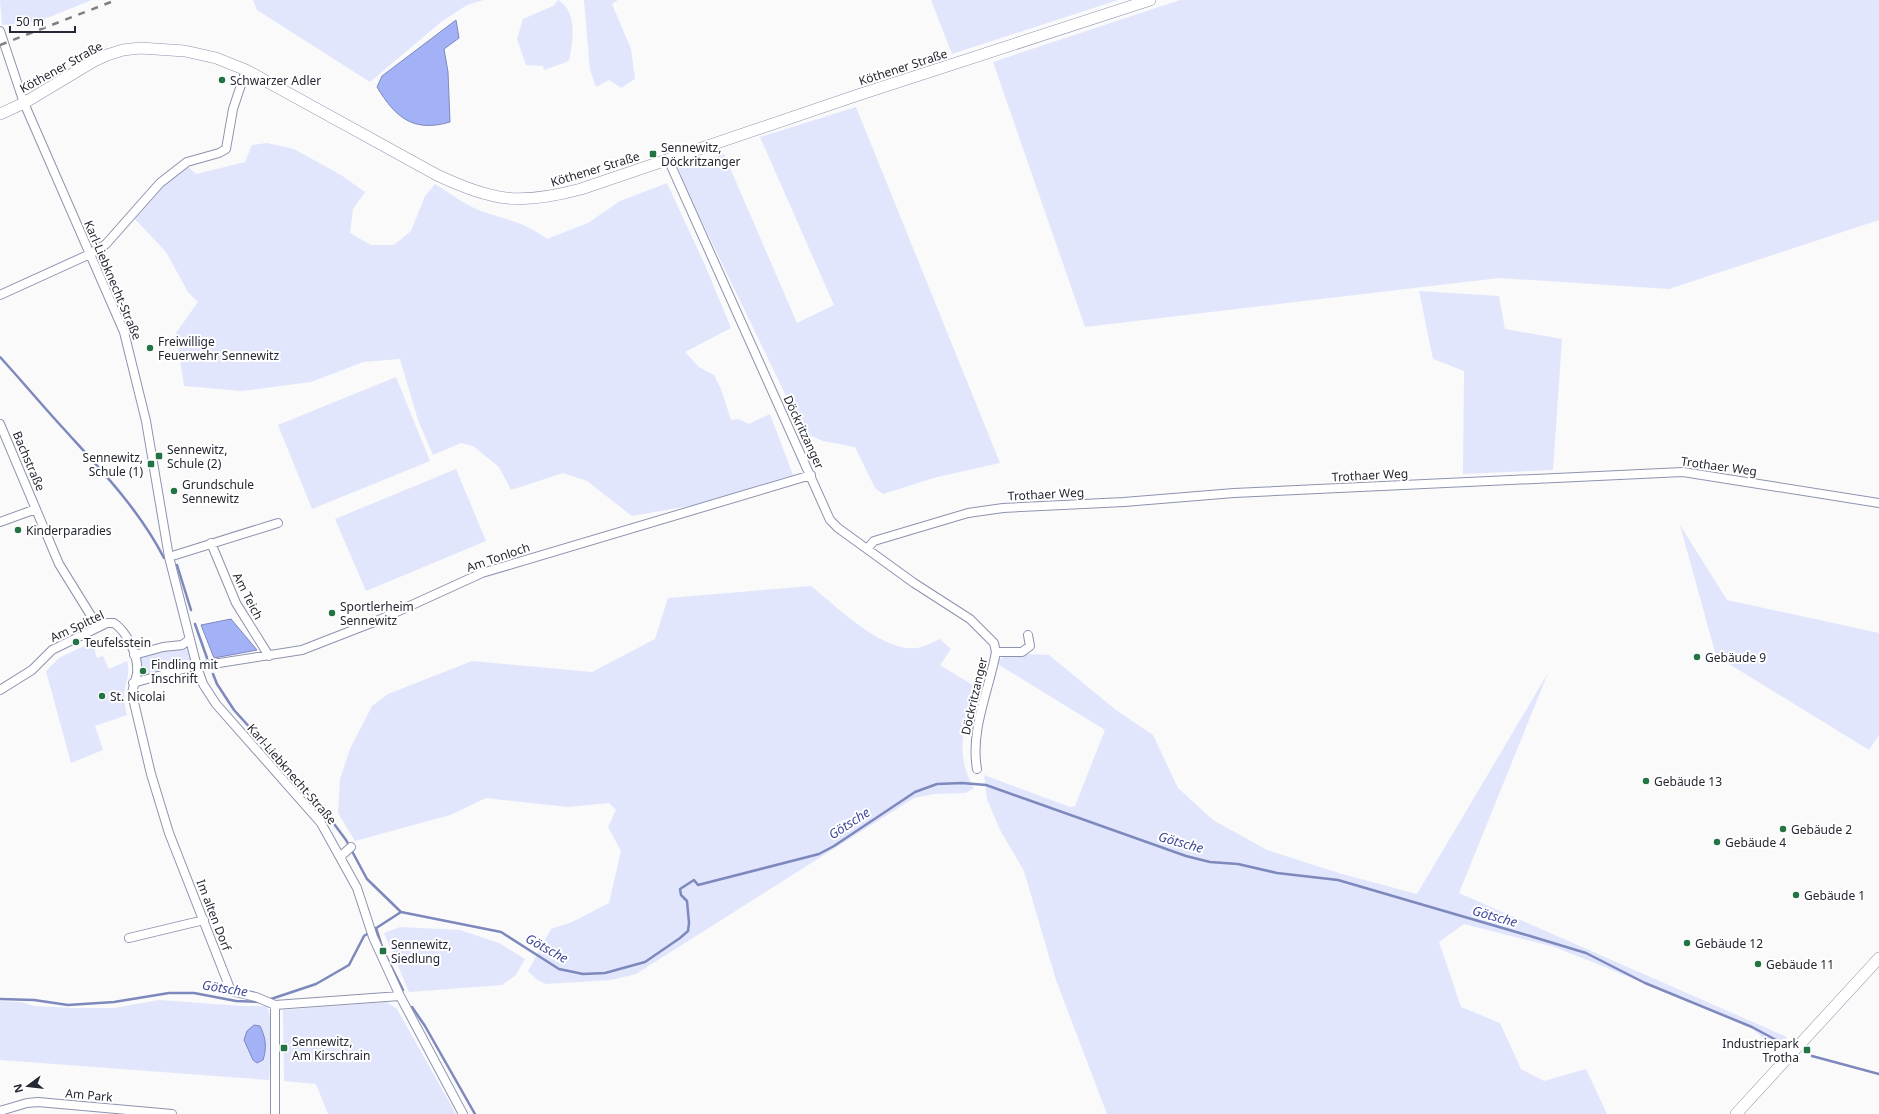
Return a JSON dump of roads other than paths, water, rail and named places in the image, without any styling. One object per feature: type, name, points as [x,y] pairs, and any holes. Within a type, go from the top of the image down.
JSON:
[{"type":"main road","name":"Köthener Straße","points":[[0,114],[107,55],[140,48],[202,54],[246,70],[437,175],[462,187],[493,196],[527,200],[550,197],[581,189],[1150,0]]},
{"type":"main road","points":[[1736,1114],[1879,958]]},
{"type":"street","name":"Karl-Liebknecht-Straße","points":[[0,32],[24,102],[124,332],[137,377],[146,421],[169,557],[196,667],[203,684],[216,704],[321,823],[342,854],[357,888],[373,936],[400,996]]},
{"type":"street","points":[[0,295],[90,254],[106,244],[160,183],[187,162],[226,149],[233,110],[246,70]]},
{"type":"street","name":"Döckritzanger","points":[[668,159],[830,520],[838,528],[914,583],[970,619],[994,643],[996,652],[977,731],[974,753],[977,768]]},
{"type":"street","name":"Bachstraße","points":[[0,424],[4,443],[36,509],[59,564],[98,627]]},
{"type":"street","name":"Trothaer Weg","points":[[867,548],[874,542],[888,537],[968,513],[1003,508],[1124,502],[1234,493],[1675,472],[1683,472],[1879,503]]},
{"type":"street","name":"Am Tonloch","points":[[133,683],[196,667],[302,650],[379,620],[482,573],[811,475]]},
{"type":"street","name":"Bachstraße","points":[[0,522],[36,509]]},
{"type":"street","points":[[169,557],[278,523]]},
{"type":"street","name":"Am Teich","points":[[211,543],[236,604],[269,656]]},
{"type":"street","name":"Am Spittel","points":[[0,690],[32,670],[52,650],[98,627],[114,623],[122,628],[134,655],[137,674],[133,683]]},
{"type":"street","name":"Döckritzanger","points":[[996,652],[1022,652],[1030,646],[1028,635]]},
{"type":"street","points":[[134,655],[163,647],[182,645],[189,640]]},
{"type":"street","name":"Im alten Dorf","points":[[133,683],[132,694],[151,774],[177,854],[231,991],[256,997],[275,1005],[400,996]]},
{"type":"street","points":[[342,854],[352,847]]},
{"type":"street","points":[[129,938],[204,920]]},
{"type":"street","points":[[400,996],[463,1114]]},
{"type":"street","points":[[275,1005],[275,1114]]},
{"type":"street","name":"Am Park","points":[[2,1109],[38,1102],[172,1114]]},
{"type":"water","points":[[456,20],[459,38],[444,49],[448,72],[450,122],[437,125],[426,125],[415,124],[406,120],[391,107],[377,87],[382,76]]},
{"type":"water","points":[[231,619],[257,650],[214,658],[201,625]]},
{"type":"water","points":[[254,1025],[260,1026],[264,1035],[265,1043],[263,1060],[257,1063],[253,1060],[244,1040],[247,1031]]},
{"type":"waterway","points":[[0,357],[118,490],[143,523],[164,558]]},
{"type":"waterway","points":[[177,565],[191,610]]},
{"type":"waterway","points":[[195,624],[207,658]]},
{"type":"waterway","points":[[213,674],[217,684],[234,710],[323,809],[346,840],[367,879],[401,912]]},
{"type":"waterway","name":"Götsche","points":[[268,1000],[316,984],[349,965],[364,936],[401,912],[501,932],[559,969],[583,974],[605,973],[645,962],[688,931],[689,923],[687,901],[681,895],[680,889],[694,880],[698,885],[819,854],[834,846],[915,792],[937,784],[962,783],[986,785],[1186,856],[1210,862],[1238,864],[1277,873],[1338,880],[1586,953],[1645,983],[1752,1027],[1778,1041]]},
{"type":"waterway","points":[[376,928],[383,950],[403,990]]},
{"type":"waterway","name":"Götsche","points":[[0,999],[34,1000],[68,1005],[114,1002],[169,993],[194,993],[236,1001],[261,1002]]},
{"type":"waterway","points":[[412,1007],[425,1026],[475,1114]]},
{"type":"waterway","name":"Götsche","points":[[1812,1056],[1879,1074]]},
{"type":"railway","points":[[0,45],[116,0]]},
{"type":"place","name":"Schwarzer Adler","points":[[222,80]]},
{"type":"place","name":"Sennewitz, Döckritzanger","points":[[653,154]]},
{"type":"place","name":"Freiwillige Feuerwehr Sennewitz","points":[[150,348]]},
{"type":"place","name":"Sennewitz, Schule (2)","points":[[159,456]]},
{"type":"place","name":"Sennewitz, Schule (1)","points":[[151,464]]},
{"type":"place","name":"Grundschule Sennewitz","points":[[174,491]]},
{"type":"place","name":"Kinderparadies","points":[[18,530]]},
{"type":"place","name":"Sportlerheim Sennewitz","points":[[332,613]]},
{"type":"place","name":"Teufelsstein","points":[[76,642]]},
{"type":"place","name":"Gebäude 9","points":[[1697,657]]},
{"type":"place","name":"Findling mit Inschrift","points":[[143,671]]},
{"type":"place","name":"St. Nicolai","points":[[102,696]]},
{"type":"place","name":"Gebäude 13","points":[[1646,781]]},
{"type":"place","name":"Gebäude 2","points":[[1783,829]]},
{"type":"place","name":"Gebäude 4","points":[[1717,842]]},
{"type":"place","name":"Gebäude 1","points":[[1796,895]]},
{"type":"place","name":"Gebäude 12","points":[[1687,943]]},
{"type":"place","name":"Sennewitz, Siedlung","points":[[383,951]]},
{"type":"place","name":"Gebäude 11","points":[[1758,964]]},
{"type":"place","name":"Sennewitz, Am Kirschrain","points":[[284,1048]]},
{"type":"place","name":"Industriepark Trotha","points":[[1807,1050]]}]
